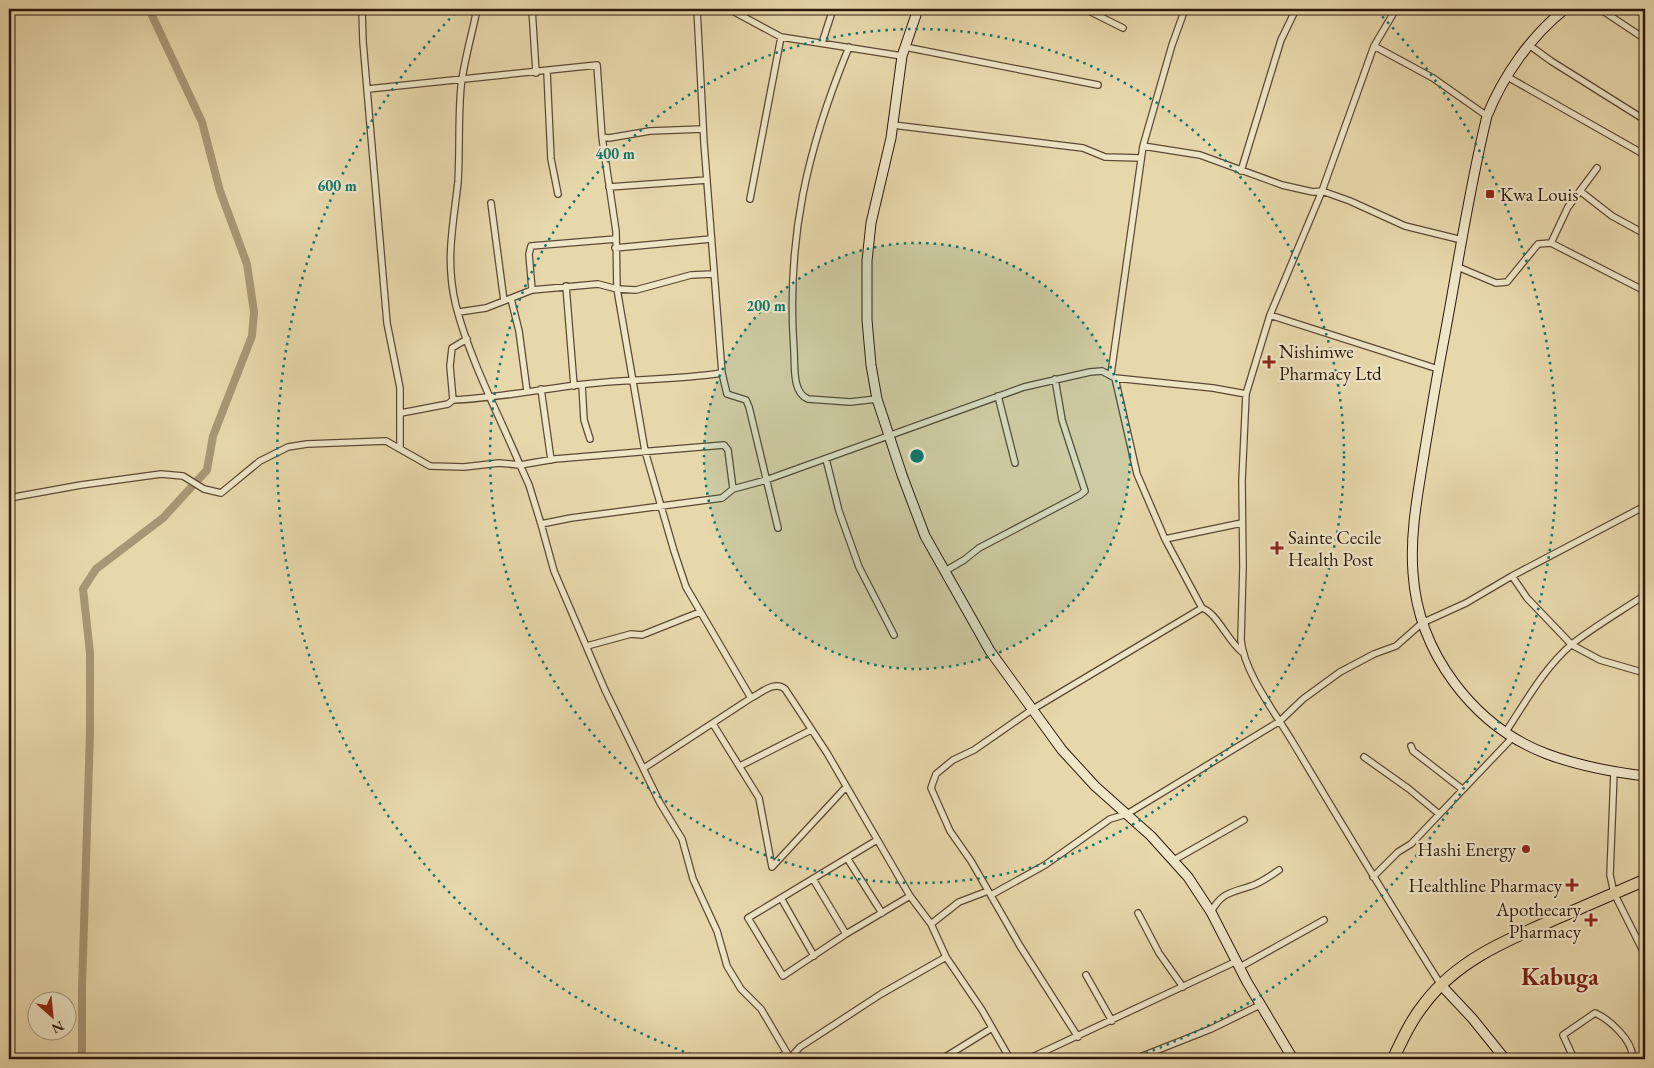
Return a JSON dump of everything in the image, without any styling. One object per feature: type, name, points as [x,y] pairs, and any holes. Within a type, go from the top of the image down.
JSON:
[{"type":"highway","points":[[1394,1059],[1408,1028],[1425,1003],[1441,985],[1484,952],[1515,936],[1645,880]]},
{"type":"main road","points":[[918,9],[904,51],[893,125],[871,223],[867,261],[867,329],[877,399],[920,524],[973,625],[1062,750],[1095,786],[1174,860],[1212,912],[1260,1005],[1293,1059]]},
{"type":"main road","points":[[1565,9],[1529,44],[1496,92],[1487,116],[1438,369],[1416,504],[1412,552],[1414,584],[1422,623],[1446,670],[1460,692],[1509,735],[1546,754],[1614,772],[1645,776]]},
{"type":"main road","points":[[1441,985],[1472,1018],[1505,1059]]},
{"type":"street","points":[[362,9],[363,42],[387,323],[398,379],[401,413],[400,447]]},
{"type":"street","points":[[477,9],[462,78],[458,183],[449,245],[450,267],[458,312],[476,366],[492,398],[531,490],[554,571],[616,716],[644,768],[660,804],[682,839],[693,879],[713,921],[722,953],[733,978],[745,994],[758,1004],[789,1057]]},
{"type":"street","points":[[532,9],[536,72]]},
{"type":"street","points":[[696,9],[713,274],[722,373],[728,394],[742,398],[748,403],[778,528]]},
{"type":"street","points":[[729,9],[781,37],[849,47],[904,51],[1098,85]]},
{"type":"street","points":[[822,43],[833,9]]},
{"type":"street","points":[[1085,9],[1123,28]]},
{"type":"street","points":[[1185,9],[1172,45],[1143,146],[1113,376],[1138,474],[1165,539],[1202,608],[1211,612],[1232,644],[1242,652],[1373,877],[1441,985]]},
{"type":"street","points":[[1241,171],[1281,40],[1296,9]]},
{"type":"street","points":[[1242,652],[1242,523],[1246,394],[1270,315],[1322,191],[1374,46],[1396,9]]},
{"type":"street","points":[[1600,9],[1645,39]]},
{"type":"street","points":[[750,199],[781,37]]},
{"type":"street","points":[[1529,44],[1551,61],[1645,120]]},
{"type":"street","points":[[1374,46],[1433,78],[1487,116]]},
{"type":"street","points":[[849,47],[825,112],[799,205],[791,295],[795,371],[798,390],[802,397],[850,402],[877,399]]},
{"type":"street","points":[[368,89],[462,78],[547,72],[597,65],[602,137],[616,239],[618,289],[645,451],[680,571],[700,612],[751,698]]},
{"type":"street","points":[[547,72],[551,159],[558,194]]},
{"type":"street","points":[[1506,76],[1645,155]]},
{"type":"street","points":[[893,125],[1083,148],[1106,157],[1141,158]]},
{"type":"street","points":[[602,137],[609,138],[650,131],[703,129]]},
{"type":"street","points":[[1143,146],[1200,155],[1282,184],[1313,192],[1322,191],[1350,200],[1405,226],[1462,240]]},
{"type":"street","points":[[1551,243],[1568,207],[1597,168]]},
{"type":"street","points":[[609,186],[707,180]]},
{"type":"street","points":[[1580,191],[1612,216],[1645,234]]},
{"type":"street","points":[[490,203],[504,301]]},
{"type":"street","points":[[532,290],[529,254],[531,246],[616,239]]},
{"type":"street","points":[[615,248],[711,239]]},
{"type":"street","points":[[1458,267],[1496,283],[1508,282],[1538,244],[1551,243],[1645,291]]},
{"type":"street","points":[[458,312],[486,308],[532,290],[598,284],[618,289],[636,290],[691,276],[713,274]]},
{"type":"street","points":[[566,286],[567,326],[574,386]]},
{"type":"street","points":[[511,299],[520,331],[527,391]]},
{"type":"street","points":[[1270,315],[1438,369]]},
{"type":"street","points":[[453,400],[450,358],[452,348],[467,339]]},
{"type":"street","points":[[541,524],[571,518],[722,498],[733,490],[826,459],[998,396],[1055,379],[1090,372],[1246,394]]},
{"type":"street","points":[[401,413],[448,404],[453,400],[492,398],[541,389],[632,380],[680,379],[722,373]]},
{"type":"street","points":[[944,571],[964,560],[979,548],[1080,495],[1085,490],[1062,420],[1055,379]]},
{"type":"street","points":[[582,385],[584,420],[590,439]]},
{"type":"street","points":[[541,389],[551,460]]},
{"type":"street","points":[[998,396],[1015,463]]},
{"type":"street","points":[[9,498],[142,476],[174,475],[189,478],[204,489],[221,493],[260,460],[288,448],[307,444],[368,440],[386,441],[400,447],[421,463],[430,466],[464,467],[499,463],[520,465],[551,460],[724,445],[728,450],[733,490]]},
{"type":"street","points":[[826,459],[839,511],[859,568],[894,635]]},
{"type":"street","points":[[931,924],[959,902],[990,893],[1045,865],[1110,819],[1126,814],[1280,720],[1303,699],[1340,672],[1374,654],[1396,646],[1422,623],[1466,603],[1512,576],[1645,506]]},
{"type":"street","points":[[1165,539],[1242,523]]},
{"type":"street","points":[[1512,576],[1527,598],[1572,645],[1600,660],[1645,673]]},
{"type":"street","points":[[1373,877],[1398,852],[1411,844],[1509,735],[1535,687],[1572,645],[1645,595]]},
{"type":"street","points":[[1078,1037],[1020,946],[971,861],[950,831],[935,798],[932,781],[942,767],[974,750],[1033,709],[1202,608]]},
{"type":"street","points":[[587,646],[630,634],[642,635],[700,612]]},
{"type":"street","points":[[644,768],[751,698],[775,685],[782,686],[846,787],[910,896],[931,924],[946,957],[982,1010],[1010,1059]]},
{"type":"street","points":[[713,724],[759,798],[772,867],[846,787]]},
{"type":"street","points":[[740,766],[811,730]]},
{"type":"street","points":[[1411,746],[1413,751],[1462,789]]},
{"type":"street","points":[[1364,757],[1409,789],[1439,814]]},
{"type":"street","points":[[1614,772],[1609,869],[1614,893],[1645,955]]},
{"type":"street","points":[[1174,860],[1244,820]]},
{"type":"street","points":[[877,840],[748,918],[764,947],[783,976],[846,934],[910,896]]},
{"type":"street","points":[[847,858],[882,913]]},
{"type":"street","points":[[1212,912],[1217,902],[1227,893],[1253,886],[1279,870]]},
{"type":"street","points":[[813,879],[846,934]]},
{"type":"street","points":[[781,898],[814,956]]},
{"type":"street","points":[[1138,913],[1159,953],[1183,987]]},
{"type":"street","points":[[1028,1059],[1183,987],[1238,964],[1324,920]]},
{"type":"street","points":[[776,1059],[789,1057],[795,1051],[881,994],[946,957]]},
{"type":"street","points":[[1086,975],[1112,1021]]},
{"type":"street","points":[[1136,1059],[1211,1029],[1260,1005]]},
{"type":"street","points":[[1574,1059],[1564,1035],[1595,1013],[1620,1032],[1632,1050],[1632,1059]]},
{"type":"street","points":[[942,1059],[992,1028]]},
{"type":"waterway","points":[[82,1059],[82,989],[90,732],[90,653],[83,589],[96,569],[163,518],[207,470],[213,436],[252,336],[254,312],[247,264],[220,191],[202,122],[149,9]]},
{"type":"place","name":"Kwa Louis","points":[[1490,194]]},
{"type":"place","name":"Nishimwe Pharmacy Ltd","points":[[1269,362]]},
{"type":"place","name":"Sainte Cecile Health Post","points":[[1277,548]]},
{"type":"place","name":"Hashi Energy","points":[[1526,849]]},
{"type":"place","name":"Healthline Pharmacy","points":[[1572,885]]},
{"type":"place","name":"Apothecary Pharmacy","points":[[1591,920]]},
{"type":"district","name":"Kabuga","points":[[1560,977]]}]
